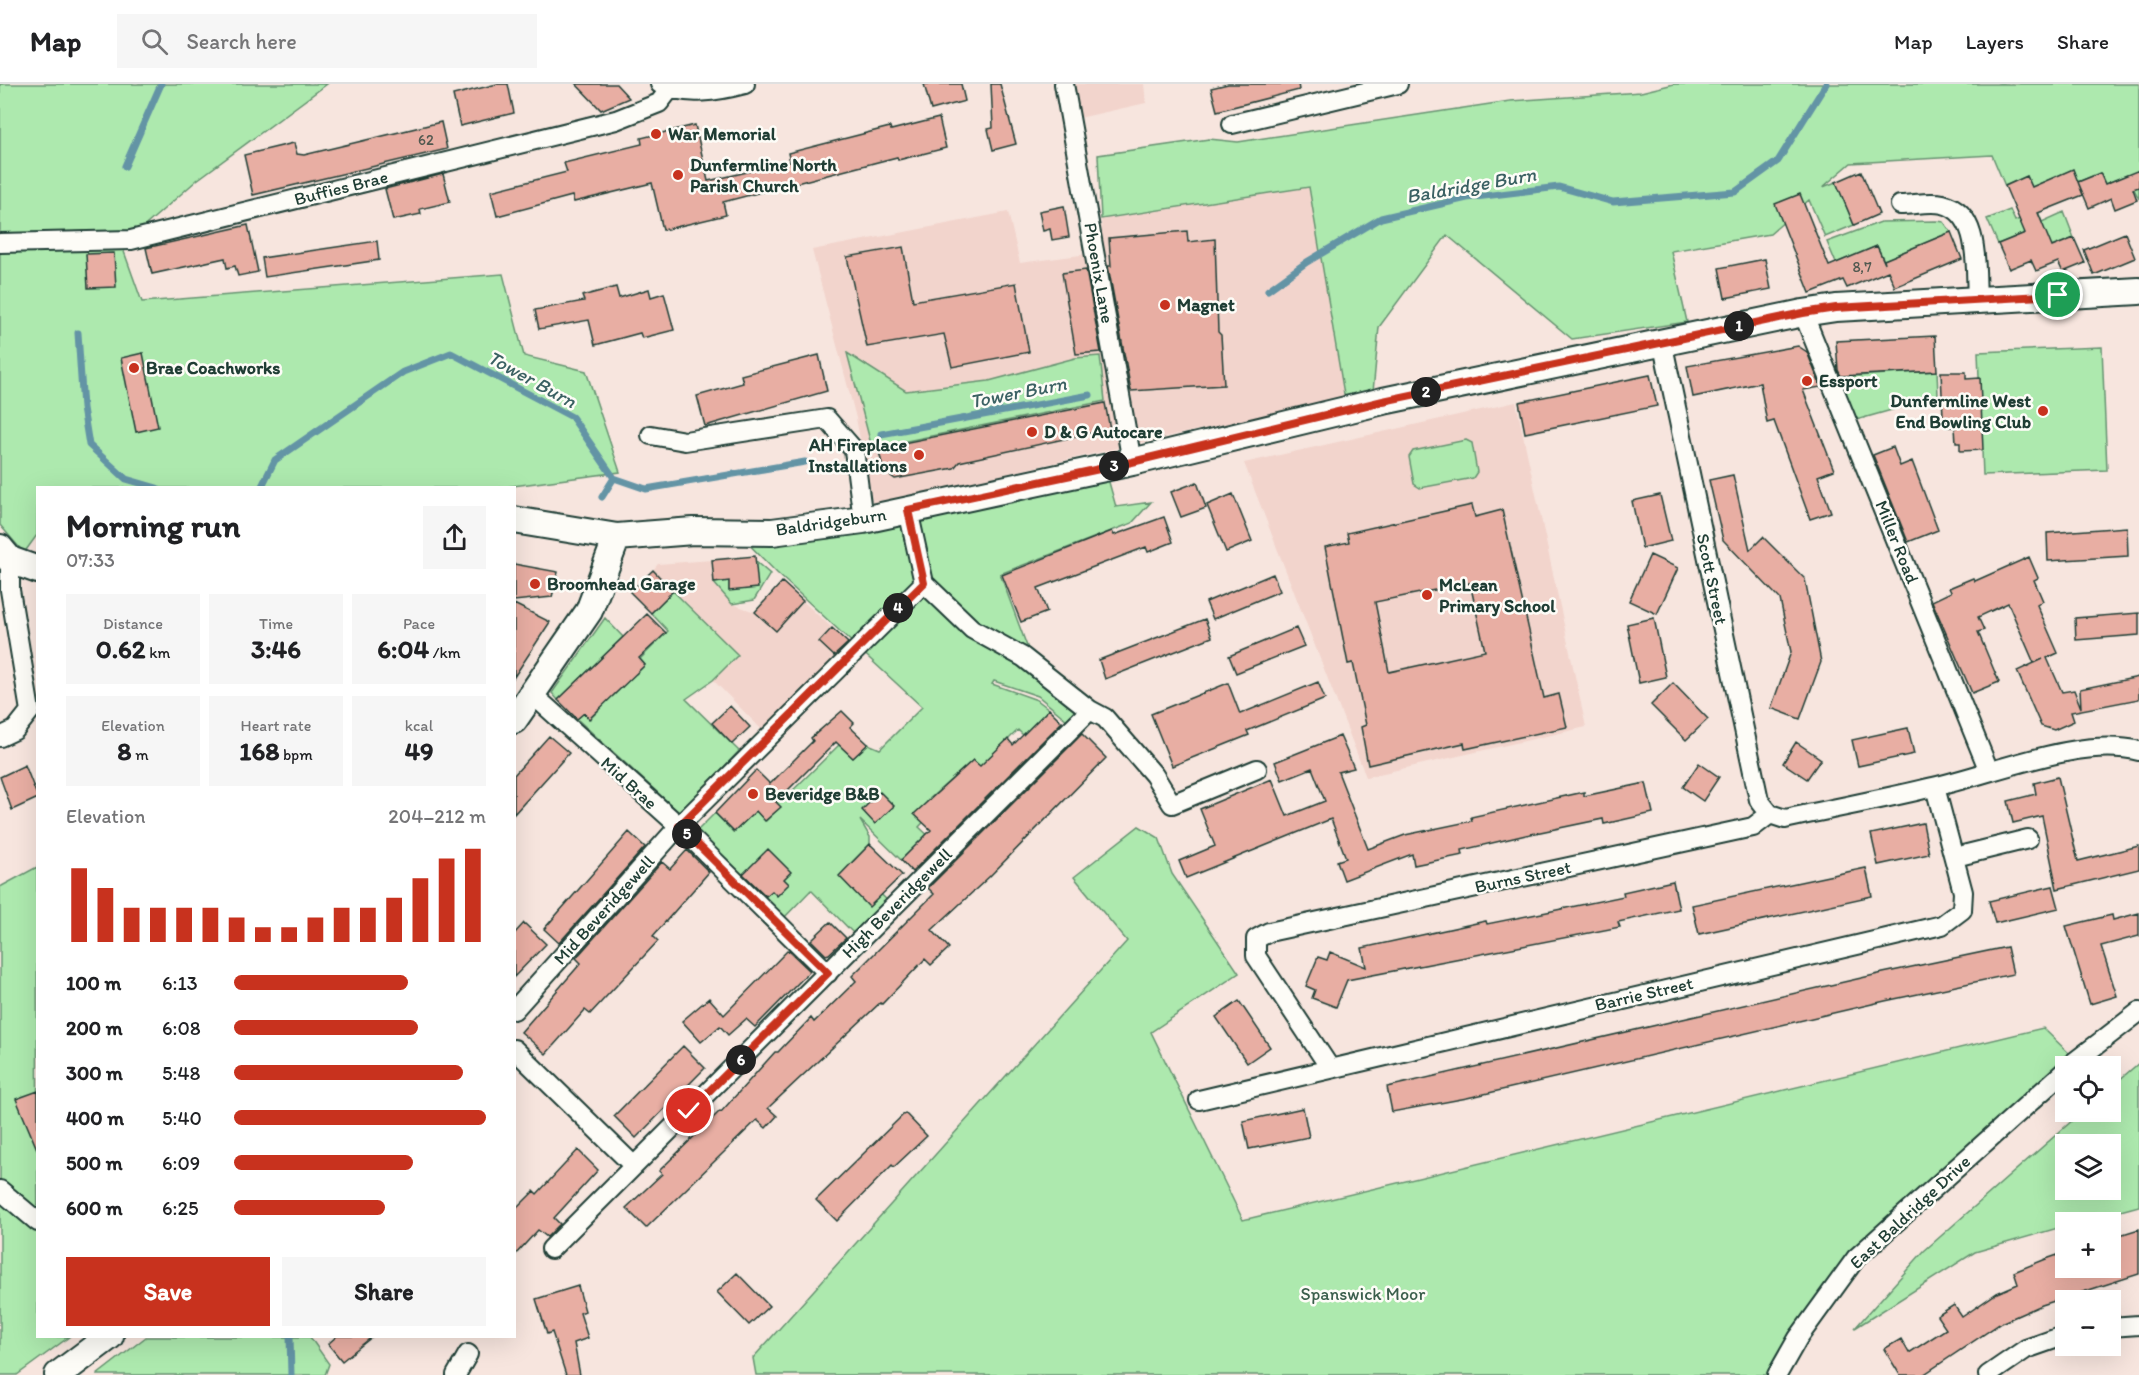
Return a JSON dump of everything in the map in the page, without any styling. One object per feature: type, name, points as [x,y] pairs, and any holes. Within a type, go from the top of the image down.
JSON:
[{"type":"main road","name":"Baldridgeburn","points":[[516,520],[617,537],[693,531],[772,532],[863,520],[1132,462],[1383,401],[1803,313],[1836,308],[2139,291]]},
{"type":"main road","points":[[516,717],[589,611],[617,537]]},
{"type":"main road","points":[[5,554],[36,569]]},
{"type":"main road","points":[[58,1375],[107,1338]]},
{"type":"street","points":[[665,86],[696,92],[723,90],[745,84]]},
{"type":"street","name":"Phoenix Lane","points":[[1064,84],[1132,462]]},
{"type":"street","points":[[1232,124],[1398,84]]},
{"type":"street","name":"Buffies Brae","points":[[0,243],[131,240],[616,120],[659,103],[665,86]]},
{"type":"street","points":[[1900,205],[1942,204],[1961,213],[1969,226],[1975,259],[1977,299]]},
{"type":"street","name":"Miller Road","points":[[1803,313],[1989,771]]},
{"type":"street","name":"Scott Street","points":[[1662,341],[1759,800],[1770,814]]},
{"type":"street","points":[[651,435],[685,441],[827,419],[854,450],[863,520]]},
{"type":"street","points":[[908,510],[924,583],[972,629],[1023,657],[1090,710],[1105,718],[1154,775],[1172,804],[1257,770]]},
{"type":"street","points":[[0,752],[7,734],[34,710],[5,554]]},
{"type":"street","name":"Mid Beveridgewell","points":[[516,1008],[679,826],[924,583]]},
{"type":"street","name":"Mid Brae","points":[[532,694],[679,826],[828,973]]},
{"type":"street","name":"High Beveridgewell","points":[[551,1249],[1090,710]]},
{"type":"street","points":[[1770,814],[1785,819],[1935,787],[1989,771],[2078,750],[2123,747],[2139,751]]},
{"type":"street","name":"Barrie Street","points":[[1199,1100],[1942,925],[1962,910],[1963,892],[1935,787]]},
{"type":"street","name":"Burns Street","points":[[1330,1068],[1256,956],[1256,939],[1269,932],[1753,826],[1770,814]]},
{"type":"street","points":[[1954,857],[2028,839]]},
{"type":"street","name":"East Baldridge Drive","points":[[2082,1056],[2139,1012]]},
{"type":"street","points":[[516,1051],[634,1166]]},
{"type":"street","name":"East Baldridge Drive","points":[[1776,1375],[1798,1338],[1856,1258],[2055,1079]]},
{"type":"street","points":[[0,1190],[36,1220]]},
{"type":"street","points":[[2121,1326],[2139,1325]]},
{"type":"street","points":[[1988,1375],[2026,1349],[2055,1339]]},
{"type":"street","points":[[456,1375],[468,1354]]},
{"type":"shaded area","points":[[1074,84],[1144,84],[1146,103],[1079,118]]},
{"type":"shaded area","points":[[1309,187],[1345,400],[1164,437],[873,505],[856,418],[812,250],[1008,212],[1020,263],[1103,252],[1101,219]]},
{"type":"shaded area","name":"McLean Primary School","points":[[1516,402],[1586,727],[1366,777],[1244,463]]},
{"type":"shaded area","points":[[712,560],[714,583],[732,604],[755,612],[782,582],[856,650],[769,737],[713,680],[738,655],[653,570],[658,564]]},
{"type":"green space","points":[[0,84],[327,84],[197,180],[122,246],[142,302],[503,274],[524,356],[586,371],[620,472],[512,486],[36,486],[36,536],[24,553],[0,525]]},
{"type":"green space","points":[[1674,84],[2139,84],[2139,199],[2127,175],[2105,184],[2100,173],[2078,182],[2072,170],[2032,187],[2027,176],[2005,186],[1992,155],[1851,163],[1823,187],[1836,182],[1854,225],[1825,237],[1809,200],[1770,234],[1671,251],[1687,322],[1572,339],[1447,235],[1379,327],[1373,392],[1345,400],[1309,187],[1101,219],[1098,155],[1209,139],[1238,142],[1510,101],[1641,92]]},
{"type":"green space","points":[[2010,210],[2015,221],[2038,211],[2042,222],[2064,212],[2074,238],[2051,247],[2025,246],[2020,235],[1998,244],[1987,219]]},
{"type":"green space","points":[[1881,222],[1944,222],[1951,232],[1884,260],[1877,246],[1836,263],[1827,242]]},
{"type":"green space","name":"Dunfermline West End Bowling Club","points":[[2102,347],[2107,470],[1983,475],[1978,352]]},
{"type":"green space","points":[[847,353],[906,391],[989,381],[1075,358],[1100,356],[1105,401],[872,448]]},
{"type":"green space","points":[[1937,371],[1938,397],[1856,420],[1839,377]]},
{"type":"green space","points":[[1466,440],[1472,443],[1477,472],[1473,478],[1420,488],[1414,484],[1409,457],[1413,451]]},
{"type":"green space","points":[[1105,468],[1116,507],[1151,502],[1132,523],[1000,574],[1028,649],[1024,657],[1090,710],[1074,726],[1038,696],[994,681],[992,684],[1037,700],[1049,709],[1023,735],[1018,730],[980,767],[973,760],[927,801],[935,810],[919,827],[933,840],[920,842],[901,860],[860,820],[870,837],[870,844],[850,864],[894,907],[860,940],[811,890],[782,920],[694,834],[715,813],[733,832],[756,811],[766,821],[780,807],[771,796],[776,791],[785,798],[839,745],[853,758],[868,744],[880,749],[922,707],[777,573],[736,531]]},
{"type":"green space","points":[[755,561],[770,574],[754,600],[732,604],[714,583],[729,581],[729,590]]},
{"type":"green space","points":[[673,591],[738,655],[713,680],[686,699],[739,751],[680,813],[577,719],[584,713],[590,719],[599,710],[593,704],[613,696],[622,687],[617,681],[630,668],[636,674],[645,665],[640,659],[668,631],[651,613]]},
{"type":"green space","points":[[605,618],[623,637],[558,700],[552,693]]},
{"type":"green space","name":"Spanswick Moor","points":[[1139,826],[1159,838],[1172,874],[1239,973],[1151,1032],[1243,1220],[2043,1028],[2072,1056],[2055,1056],[2055,1079],[1856,1258],[1777,1375],[756,1375],[753,1358],[1127,941],[1074,877]]},
{"type":"green space","points":[[36,868],[36,1338],[68,1338],[17,1375],[0,1375],[0,887]]},
{"type":"green space","points":[[2139,1063],[2139,1206],[2117,1212],[2055,1212],[2055,1229],[1975,1252],[1855,1328],[1924,1251],[2055,1136],[2055,1200],[2121,1200],[2121,1134],[2057,1134],[2071,1122],[2121,1122],[2121,1078]]},
{"type":"green space","points":[[145,1338],[311,1338],[329,1364],[325,1375],[97,1375]]},
{"type":"building","points":[[497,84],[508,84],[514,113],[460,126],[453,95]]},
{"type":"building","points":[[576,84],[616,84],[629,98],[601,110]]},
{"type":"building","points":[[924,84],[961,84],[965,101],[931,110]]},
{"type":"building","points":[[991,84],[1000,84],[1016,144],[993,150],[988,129],[993,128]]},
{"type":"building","points":[[1228,84],[1298,84],[1299,90],[1217,111],[1211,88]]},
{"type":"building","points":[[939,118],[946,148],[898,160],[897,157],[723,202],[726,215],[663,230],[652,183],[574,202],[572,196],[497,216],[491,191],[567,172],[564,163],[642,144],[641,138],[695,125],[708,181],[790,162],[788,153],[890,127],[891,130]]},
{"type":"building","points":[[441,122],[447,149],[253,195],[244,155],[294,143],[297,154],[304,155]]},
{"type":"building","points":[[2073,169],[2083,195],[2038,213],[2052,247],[2074,238],[2085,263],[2063,272],[2058,262],[2036,271],[2031,260],[2009,269],[1998,244],[2025,233],[2005,186],[2027,176],[2032,187]]},
{"type":"building","points":[[2139,170],[2139,187],[2133,189],[2137,200],[2115,209],[2111,198],[2089,208],[2078,182],[2100,173],[2105,184]]},
{"type":"building","points":[[1861,171],[1879,214],[1854,225],[1836,182]]},
{"type":"building","points":[[443,174],[450,202],[420,209],[421,214],[393,220],[385,189]]},
{"type":"building","points":[[1800,194],[1829,266],[1877,246],[1885,264],[1884,260],[1951,232],[1962,259],[1895,287],[1888,271],[1847,288],[1843,280],[1810,293],[1775,204]]},
{"type":"building","points":[[1064,206],[1069,237],[1052,240],[1050,229],[1043,231],[1039,211]]},
{"type":"building","points":[[248,225],[258,272],[238,276],[235,266],[227,268],[225,258],[152,274],[146,248]]},
{"type":"building","name":"Magnet","points":[[1187,231],[1188,242],[1215,239],[1218,332],[1221,335],[1224,385],[1131,391],[1108,266],[1111,266],[1109,238]]},
{"type":"building","points":[[2125,233],[2135,258],[2094,275],[2084,250]]},
{"type":"building","points":[[377,241],[379,260],[265,277],[262,258]]},
{"type":"building","points":[[903,247],[913,301],[1016,283],[1029,352],[952,367],[944,334],[867,347],[847,257]]},
{"type":"building","points":[[114,253],[116,287],[88,288],[86,254]]},
{"type":"building","points":[[1765,259],[1771,289],[1725,298],[1719,268]]},
{"type":"building","points":[[1086,270],[1101,352],[1076,354],[1062,273]]},
{"type":"building","points":[[616,287],[619,298],[649,289],[651,297],[664,293],[674,330],[642,338],[640,333],[595,345],[589,320],[539,329],[535,310],[584,301],[582,296]]},
{"type":"building","points":[[1935,336],[1937,371],[1841,376],[1838,370],[1836,341]]},
{"type":"building","points":[[1798,346],[1807,352],[1821,387],[1803,390],[1834,470],[1818,476],[1831,512],[1810,519],[1774,421],[1767,423],[1760,383],[1693,397],[1687,366]]},
{"type":"building","points":[[143,353],[158,427],[136,432],[121,358]]},
{"type":"building","points":[[819,355],[827,391],[705,426],[697,396],[743,383],[741,375]]},
{"type":"building","points":[[1941,372],[1966,372],[1966,379],[1980,378],[1983,450],[1960,451],[1960,443],[1956,443],[1955,427],[1947,427],[1947,417],[1943,417]]},
{"type":"building","points":[[1650,375],[1657,406],[1525,433],[1519,402]]},
{"type":"building","name":"D & G Autocare","points":[[1105,403],[1110,429],[959,462],[954,468],[895,479],[884,471],[878,448]]},
{"type":"building","points":[[1893,447],[1900,466],[1912,461],[1938,530],[1908,542],[1873,455]]},
{"type":"building","points":[[1733,475],[1750,550],[1763,537],[1805,579],[1821,662],[1800,719],[1771,708],[1791,652],[1780,599],[1723,540],[1709,480]]},
{"type":"building","points":[[1197,482],[1206,508],[1181,517],[1171,492]]},
{"type":"building","points":[[1233,494],[1252,541],[1226,552],[1207,505]]},
{"type":"building","points":[[1660,495],[1671,541],[1642,548],[1632,501]]},
{"type":"building","points":[[1472,505],[1475,517],[1502,510],[1544,698],[1559,694],[1567,727],[1465,749],[1464,743],[1368,765],[1361,727],[1366,725],[1353,663],[1348,664],[1325,547],[1349,542],[1347,533]],"holes":[[[1470,583],[1485,651],[1389,672],[1375,602]]]},
{"type":"building","points":[[1164,517],[1173,542],[1148,552],[1146,547],[1038,588],[1047,612],[1021,622],[1002,575],[1112,531],[1114,535]]},
{"type":"building","points":[[2127,527],[2128,556],[2048,561],[2047,533]]},
{"type":"building","points":[[1650,555],[1678,568],[1657,614],[1629,601]]},
{"type":"building","points":[[755,556],[758,588],[729,591],[729,581],[714,583],[712,560]]},
{"type":"building","points":[[2029,557],[2038,578],[2034,580],[2043,601],[2037,605],[2058,653],[2047,658],[2062,692],[2074,690],[2081,708],[2080,689],[2139,677],[2139,699],[2071,712],[2074,721],[2054,730],[2041,726],[2017,671],[2043,659],[2034,663],[2008,603],[1978,617],[1984,630],[1978,632],[1999,682],[1972,693],[1932,601],[1951,592],[1949,588],[1973,578],[1975,581]]},
{"type":"building","name":"Broomhead Garage","points":[[516,564],[558,572],[552,597],[516,601]]},
{"type":"building","points":[[653,570],[673,591],[651,613],[630,592]]},
{"type":"building","points":[[1273,574],[1280,591],[1213,619],[1206,602]]},
{"type":"building","points":[[782,582],[803,601],[776,631],[755,612]]},
{"type":"building","points":[[516,605],[550,622],[516,674]]},
{"type":"building","points":[[2139,613],[2139,635],[2076,640],[2075,618]]},
{"type":"building","points":[[647,614],[666,633],[639,658],[645,665],[589,719],[584,713],[577,719],[558,700]]},
{"type":"building","points":[[1654,618],[1666,677],[1639,683],[1627,624]]},
{"type":"building","points":[[1205,619],[1212,637],[1105,679],[1099,660]]},
{"type":"building","points":[[832,628],[848,643],[834,656],[819,642]]},
{"type":"building","points":[[1296,628],[1304,646],[1236,673],[1229,656]]},
{"type":"building","points":[[1318,682],[1325,699],[1247,731],[1249,735],[1172,766],[1151,714],[1228,683],[1240,714]]},
{"type":"building","points":[[1673,683],[1708,719],[1686,740],[1651,705]]},
{"type":"building","points":[[730,706],[750,727],[732,744],[712,723]]},
{"type":"building","points":[[1049,709],[1062,722],[912,872],[901,860],[931,830],[914,814],[973,760],[980,766],[1008,739],[1013,745]]},
{"type":"building","points":[[842,711],[854,723],[850,727],[868,744],[853,758],[836,742],[776,802],[781,807],[765,821],[756,811],[734,832],[715,813],[756,770],[770,784],[813,741],[811,738]]},
{"type":"building","points":[[1908,728],[1914,754],[1858,766],[1852,740]]},
{"type":"building","points":[[1082,734],[1106,758],[990,876],[932,930],[949,948],[931,965],[925,959],[882,1004],[880,1003],[768,1108],[777,1116],[766,1128],[757,1120],[646,1228],[626,1208],[662,1174],[659,1171],[721,1112],[775,1052],[778,1052],[811,1018],[814,1022],[856,981],[852,976],[934,894],[928,888]]},
{"type":"building","points":[[549,736],[569,753],[516,812],[516,773]]},
{"type":"building","points":[[1340,736],[1354,768],[1338,772],[1368,849],[1405,835],[1472,821],[1471,817],[1584,792],[1584,796],[1646,783],[1653,813],[1604,824],[1603,819],[1526,835],[1462,850],[1463,855],[1414,865],[1412,854],[1344,880],[1337,861],[1346,858],[1331,819],[1186,878],[1179,861],[1215,846],[1200,809],[1272,779],[1287,816],[1325,801],[1312,768],[1282,780],[1275,762]]},
{"type":"building","points":[[1796,742],[1821,759],[1807,779],[1783,763]]},
{"type":"building","points":[[1699,763],[1719,777],[1703,801],[1683,787]]},
{"type":"building","points":[[25,765],[36,793],[36,799],[12,810],[0,777]]},
{"type":"building","points":[[2058,777],[2078,861],[2139,846],[2139,869],[2057,889],[2042,816],[2013,823],[2008,801],[2036,794],[2034,783]]},
{"type":"building","points":[[880,792],[894,806],[875,824],[862,810]]},
{"type":"building","points":[[1923,823],[1929,854],[1878,865],[1871,834]]},
{"type":"building","points":[[629,832],[645,847],[559,943],[544,929]]},
{"type":"building","points":[[870,844],[902,875],[869,907],[839,876]]},
{"type":"building","points":[[768,849],[791,872],[784,879],[789,884],[777,896],[772,891],[766,896],[743,874]]},
{"type":"building","points":[[687,850],[709,872],[653,936],[658,941],[590,1014],[585,1010],[546,1054],[521,1032],[581,963],[576,958],[662,862],[670,869]]},
{"type":"building","points":[[1866,868],[1872,896],[1699,934],[1692,905]]},
{"type":"building","points":[[1673,881],[1679,909],[1618,922],[1620,927],[1347,980],[1336,1007],[1312,998],[1315,990],[1306,986],[1318,957],[1327,960],[1330,952],[1366,967],[1362,948],[1486,921],[1487,924],[1624,896],[1623,892]]},
{"type":"building","points":[[2053,886],[2059,908],[1995,923],[1989,901]]},
{"type":"building","points":[[2139,913],[2139,936],[2101,946],[2117,996],[2090,1004],[2066,926],[2112,915],[2113,920]]},
{"type":"building","points":[[830,922],[846,938],[826,955],[811,940]]},
{"type":"building","points":[[524,923],[546,944],[516,975],[516,932]]},
{"type":"building","points":[[2007,947],[2013,974],[1885,1001],[1467,1098],[1392,1112],[1387,1087],[1883,973]]},
{"type":"building","points":[[788,950],[810,971],[755,1027],[746,1019],[728,1035],[720,1026],[701,1042],[682,1021],[709,998],[724,1015]]},
{"type":"building","points":[[1239,1001],[1270,1047],[1247,1063],[1216,1017]]},
{"type":"building","points":[[683,1046],[705,1068],[636,1138],[614,1116]]},
{"type":"building","points":[[36,1092],[36,1147],[16,1099]]},
{"type":"building","points":[[1303,1108],[1309,1137],[1249,1149],[1243,1121]]},
{"type":"building","points":[[905,1113],[927,1136],[894,1167],[892,1165],[837,1221],[816,1200]]},
{"type":"building","points":[[578,1150],[598,1170],[554,1218],[560,1224],[547,1237],[538,1230],[516,1254],[516,1209],[534,1191],[537,1194]]},
{"type":"building","points":[[2139,1229],[2139,1274],[2089,1290],[2055,1290],[2055,1301],[2001,1323],[1923,1375],[1900,1375],[1884,1349],[1901,1339],[1909,1353],[1946,1329],[1937,1316],[1954,1305],[1962,1317],[1997,1293],[2018,1284],[2014,1272],[2055,1256],[2055,1278],[2121,1278],[2121,1235]]},
{"type":"building","points":[[737,1273],[769,1306],[749,1325],[717,1292]]},
{"type":"building","points":[[578,1286],[585,1311],[580,1313],[588,1338],[574,1343],[580,1375],[566,1375],[552,1332],[547,1334],[536,1299]]},
{"type":"building","points":[[335,1338],[371,1338],[342,1361],[328,1344]]},
{"type":"waterway","name":"Tower Burn","points":[[125,166],[161,84]]},
{"type":"waterway","name":"Baldridge Burn","points":[[1268,290],[1307,262],[1381,218],[1467,198],[1559,187],[1613,202],[1735,192],[1778,161],[1826,84]]},
{"type":"waterway","name":"Tower Burn","points":[[78,333],[83,408],[89,445],[126,479],[150,486]]},
{"type":"waterway","name":"Tower Burn","points":[[262,486],[275,460],[403,372],[451,353],[572,417],[614,478],[646,489],[805,462]]},
{"type":"waterway","name":"Tower Burn","points":[[881,434],[1090,395]]},
{"type":"waterway","points":[[602,497],[614,478]]},
{"type":"waterway","points":[[290,1338],[291,1375]]},
{"type":"place","name":"War Memorial","points":[[656,134]]},
{"type":"place","name":"Dunfermline North Parish Church","points":[[678,175]]},
{"type":"place","name":"Magnet","points":[[1165,305]]},
{"type":"place","name":"Brae Coachworks","points":[[134,368]]},
{"type":"place","name":"Essport","points":[[1807,381]]},
{"type":"place","name":"Dunfermline West End Bowling Club","points":[[2043,411]]},
{"type":"place","name":"D & G Autocare","points":[[1032,432]]},
{"type":"place","name":"AH Fireplace Installations","points":[[919,455]]},
{"type":"place","name":"Broomhead Garage","points":[[535,584]]},
{"type":"place","name":"McLean Primary School","points":[[1427,595]]},
{"type":"place","name":"Beveridge B&B","points":[[753,794]]},
{"type":"route","points":[[689,1111],[828,973],[679,826],[924,583],[908,510],[1132,462],[1383,401],[1803,313],[1836,308],[2058,295]]}]
